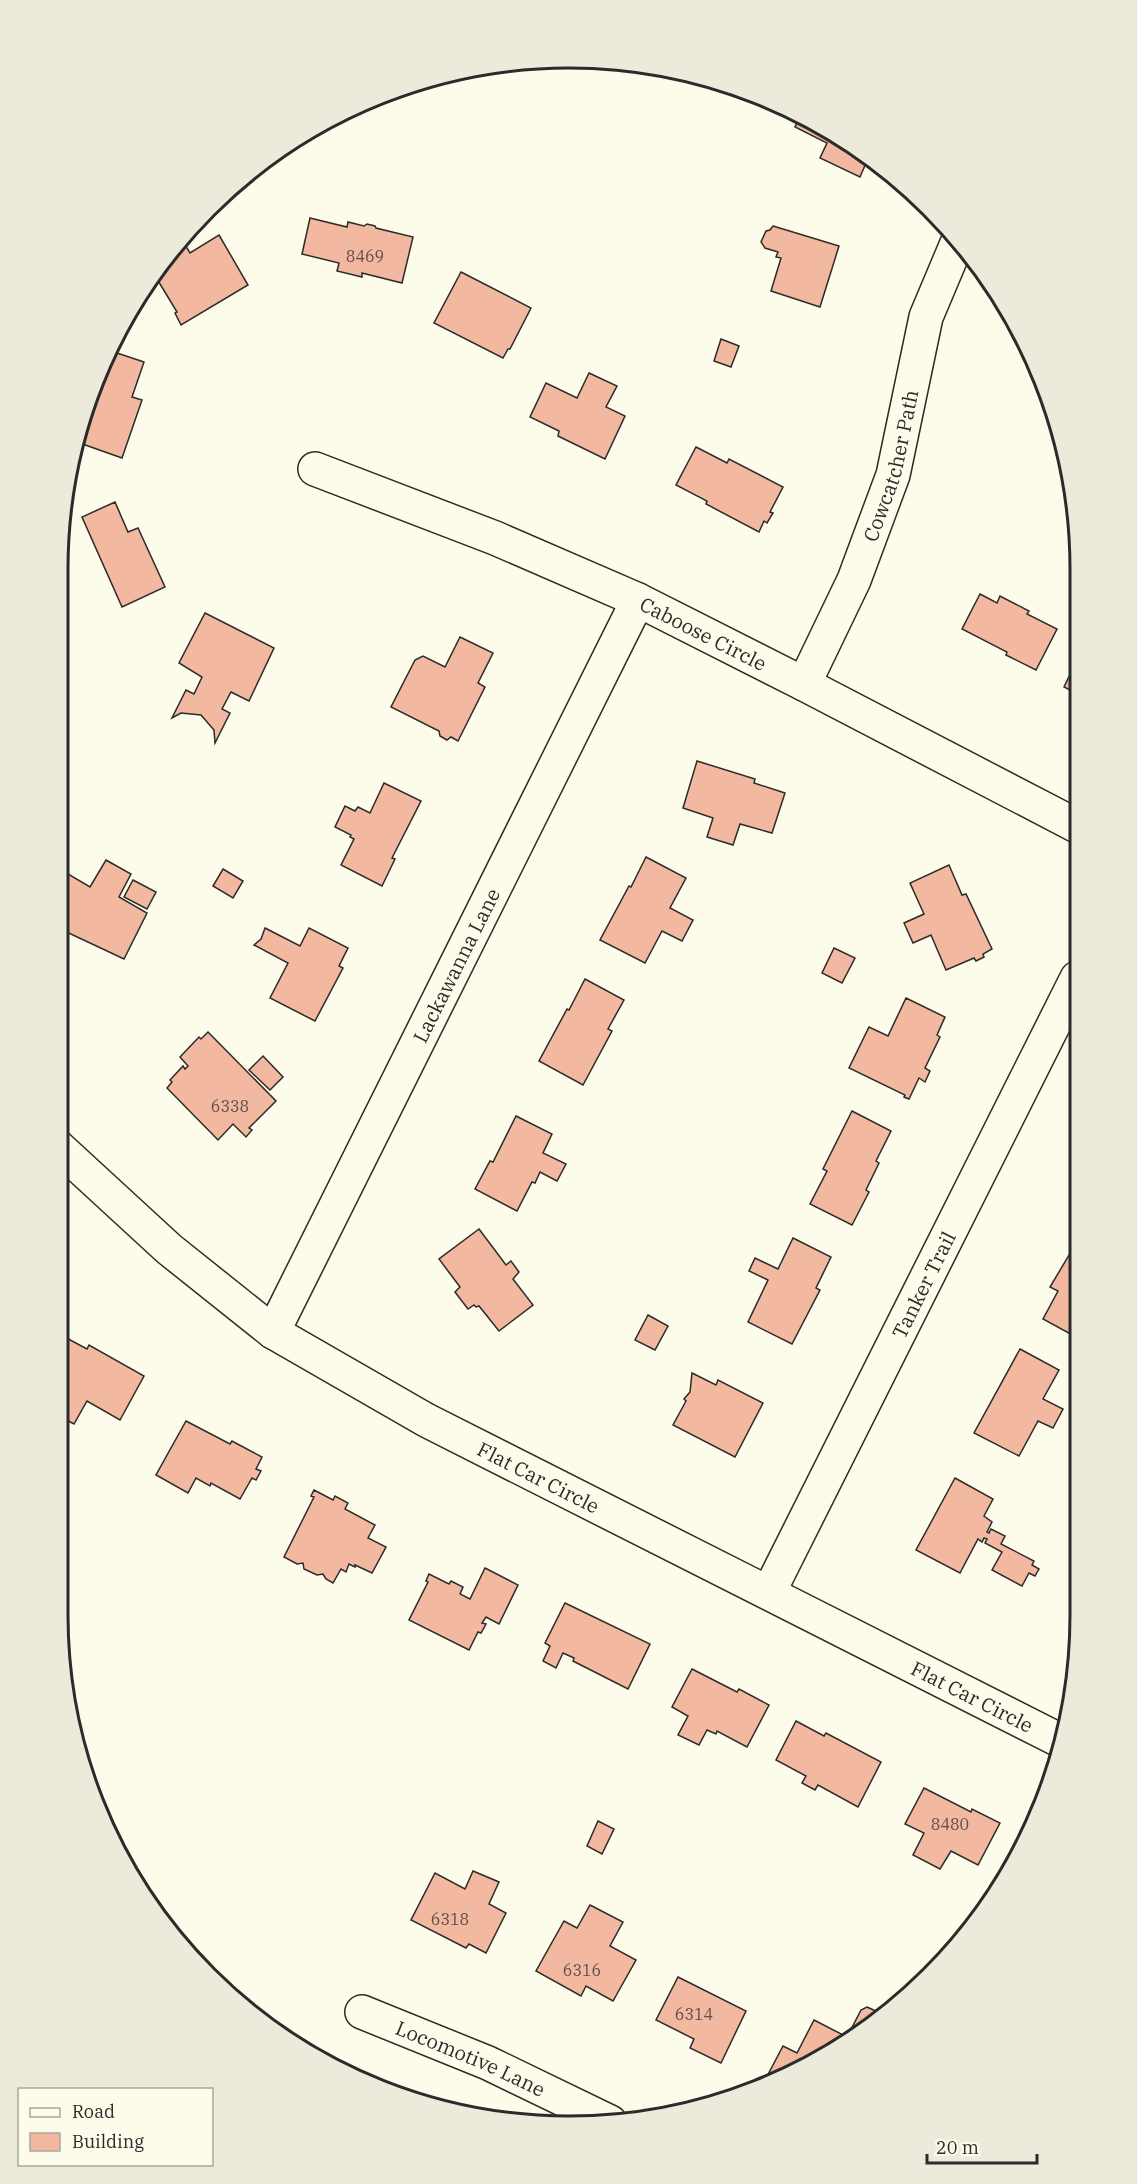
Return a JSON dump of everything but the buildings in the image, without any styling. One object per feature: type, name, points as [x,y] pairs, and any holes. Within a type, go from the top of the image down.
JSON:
[{"type":"street","name":"Cowcatcher Path","points":[[804,684],[854,580],[893,475],[926,317],[954,250]]},
{"type":"street","name":"Caboose Circle","points":[[315,469],[495,538],[638,600],[1070,822]]},
{"type":"street","name":"Lackawanna Lane","points":[[273,1332],[638,600]]},
{"type":"street","name":"Tanker Trail","points":[[768,1593],[1070,992]]},
{"type":"street","name":"Flat Car Circle","points":[[68,1156],[169,1249],[273,1332],[426,1420],[1054,1737]]},
{"type":"street","name":"Locomotive Lane","points":[[362,2012],[488,2063],[589,2115]]}]
